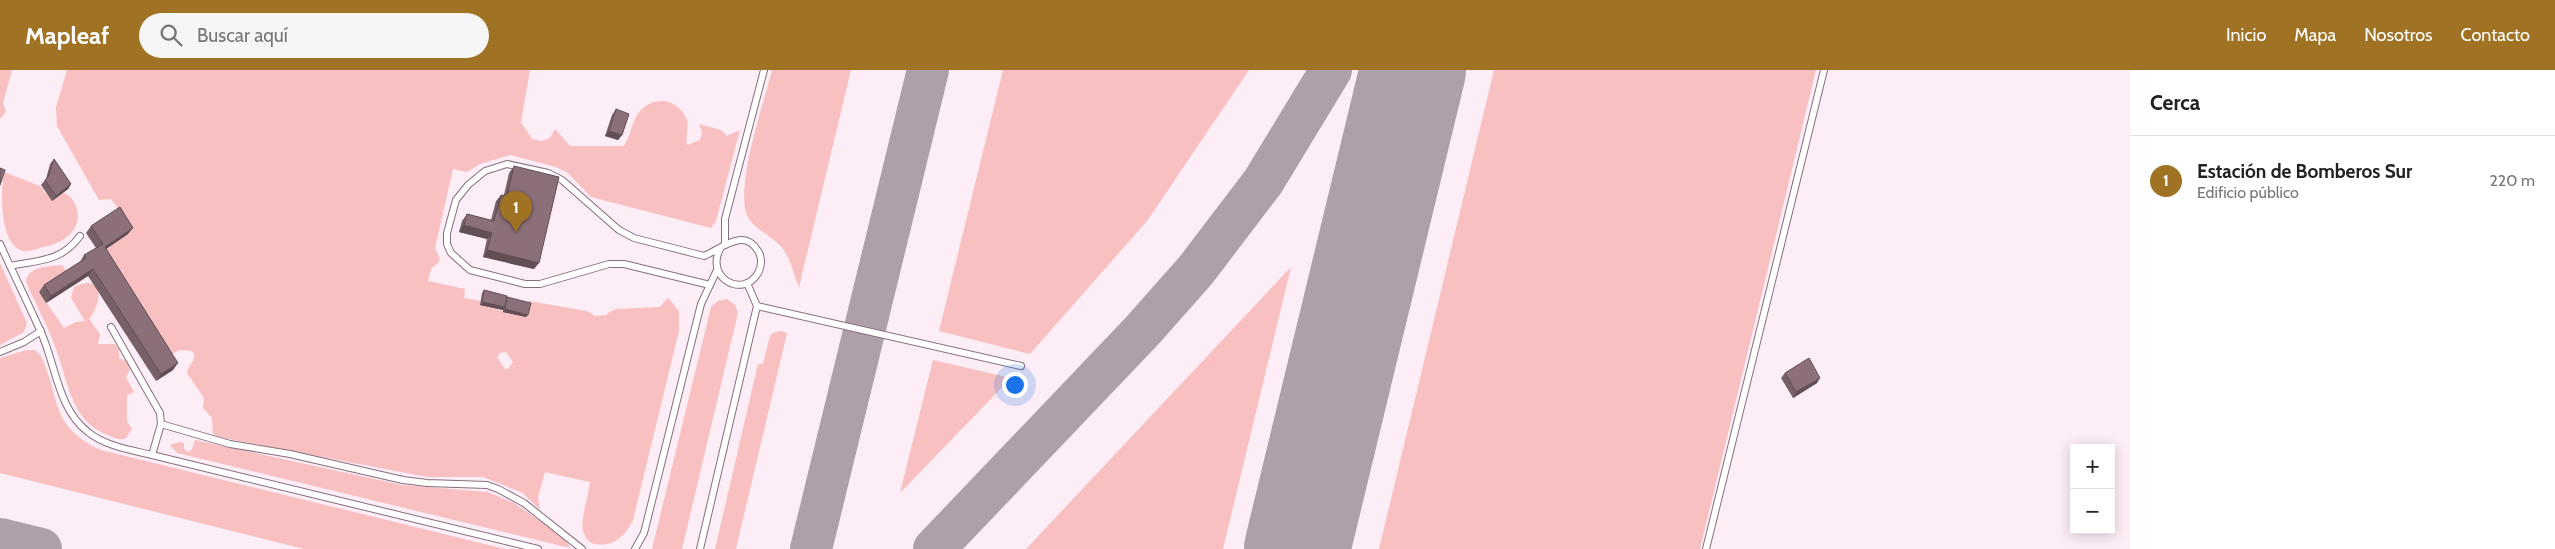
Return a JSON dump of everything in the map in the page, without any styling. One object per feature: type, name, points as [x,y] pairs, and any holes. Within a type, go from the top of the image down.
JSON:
[{"type":"lane","points":[[635,549],[644,534],[700,304],[717,270],[717,255],[723,246],[725,219],[764,70]]},
{"type":"lane","points":[[1706,549],[1824,70]]},
{"type":"lane","points":[[710,286],[624,264],[609,264],[540,284],[525,284],[478,273],[463,266],[447,244],[447,233],[453,207],[460,193],[485,171],[507,164],[548,173],[562,180],[619,230],[634,238],[704,256],[732,240],[747,241],[758,251],[760,266],[758,273],[747,283],[733,284],[721,276],[717,270]]},
{"type":"lane","points":[[10,266],[57,256],[68,251],[80,236]]},
{"type":"lane","points":[[0,244],[41,331],[64,401],[79,424],[90,434],[107,442],[152,455],[538,549]]},
{"type":"lane","points":[[700,549],[756,306],[747,283]]},
{"type":"lane","points":[[756,306],[1021,366]]},
{"type":"lane","points":[[111,327],[157,404],[160,424],[152,455]]},
{"type":"lane","points":[[0,352],[24,342],[41,331]]},
{"type":"lane","points":[[160,424],[230,444],[290,454],[403,480],[492,487],[524,503],[582,549]]},
{"type":"shaded area","points":[[0,70],[12,70],[3,103],[6,112],[0,119]]},
{"type":"shaded area","points":[[67,70],[530,70],[521,122],[532,139],[542,141],[550,138],[555,129],[570,146],[624,146],[636,117],[641,110],[647,105],[661,101],[675,105],[686,118],[688,124],[687,145],[700,140],[702,133],[699,124],[721,130],[727,136],[740,130],[716,221],[711,228],[591,197],[568,173],[556,167],[510,155],[480,164],[467,172],[453,169],[435,248],[440,259],[431,269],[428,281],[465,289],[464,298],[481,301],[480,305],[526,317],[529,301],[587,311],[595,316],[607,315],[616,309],[660,307],[668,298],[679,311],[679,331],[633,520],[626,532],[617,540],[605,544],[592,543],[586,538],[582,526],[590,482],[545,472],[538,497],[540,510],[523,493],[483,477],[427,477],[218,437],[213,434],[212,418],[203,408],[204,398],[187,373],[194,359],[194,354],[192,351],[180,350],[165,357],[100,253],[120,211],[111,199],[99,200],[57,126],[56,107]],"holes":[[[506,352],[513,362],[508,369],[505,369],[497,357],[500,353]]]},
{"type":"shaded area","points":[[772,70],[851,70],[799,287],[783,249],[754,225],[747,215],[744,202],[752,144]]},
{"type":"shaded area","points":[[1003,70],[1249,70],[1147,221],[1030,354],[939,331]]},
{"type":"shaded area","points":[[1494,70],[1816,70],[1700,549],[1379,549]]},
{"type":"shaded area","points":[[4,172],[40,186],[46,194],[56,191],[65,193],[77,209],[78,219],[74,230],[64,239],[48,246],[29,251],[17,248],[11,241],[4,219],[2,193]]},
{"type":"shaded area","points":[[0,263],[27,323],[24,332],[0,345]]},
{"type":"shaded area","points":[[62,265],[67,272],[39,292],[64,328],[76,322],[85,321],[71,298],[74,287],[90,283],[98,291],[97,304],[89,319],[100,334],[98,344],[115,344],[119,350],[119,358],[127,361],[130,369],[126,377],[134,392],[127,395],[127,421],[132,429],[125,439],[113,438],[103,433],[92,426],[77,409],[54,343],[26,282],[31,272],[35,270]]},
{"type":"shaded area","points":[[1291,267],[1223,549],[1026,549]]},
{"type":"shaded area","points":[[727,299],[735,305],[738,313],[682,549],[652,549],[711,307],[718,301]]},
{"type":"shaded area","points":[[781,331],[787,333],[736,549],[715,549],[758,364],[763,364],[770,336]]},
{"type":"shaded area","points":[[26,350],[35,350],[41,356],[64,421],[84,441],[101,450],[505,549],[304,549],[0,473],[0,358]]},
{"type":"shaded area","points":[[933,360],[1011,378],[900,493]]},
{"type":"shaded area","points":[[195,440],[402,485],[488,492],[514,503],[565,538],[570,548],[177,453],[170,445],[179,442],[184,443],[184,449],[189,452]]},
{"type":"building","points":[[616,109],[629,114],[622,135],[609,131]]},
{"type":"building","points":[[54,159],[71,184],[56,196],[45,180],[48,177]]},
{"type":"building","points":[[514,166],[559,177],[539,263],[487,250],[492,233],[464,225],[467,214],[494,221],[501,195],[507,196]]},
{"type":"building","points":[[0,168],[5,170],[0,185]]},
{"type":"building","points":[[120,207],[133,228],[105,247],[178,363],[161,374],[93,269],[51,296],[44,285],[86,258],[84,255],[103,244],[91,226]]},
{"type":"building","points":[[484,290],[507,296],[505,307],[482,302]]},
{"type":"building","points":[[507,297],[531,303],[528,315],[505,309]]},
{"type":"building","points":[[1809,358],[1820,378],[1796,392],[1785,373]]},
{"type":"taxiway","points":[[811,549],[928,70]]},
{"type":"taxiway","points":[[934,549],[1142,331],[1196,270],[1263,182],[1331,70]]},
{"type":"taxiway","points":[[0,539],[41,549]]},
{"type":"runway","points":[[1297,549],[1413,70]]},
{"type":"place","name":"Estación de Bomberos Sur","points":[[516,232]]}]
